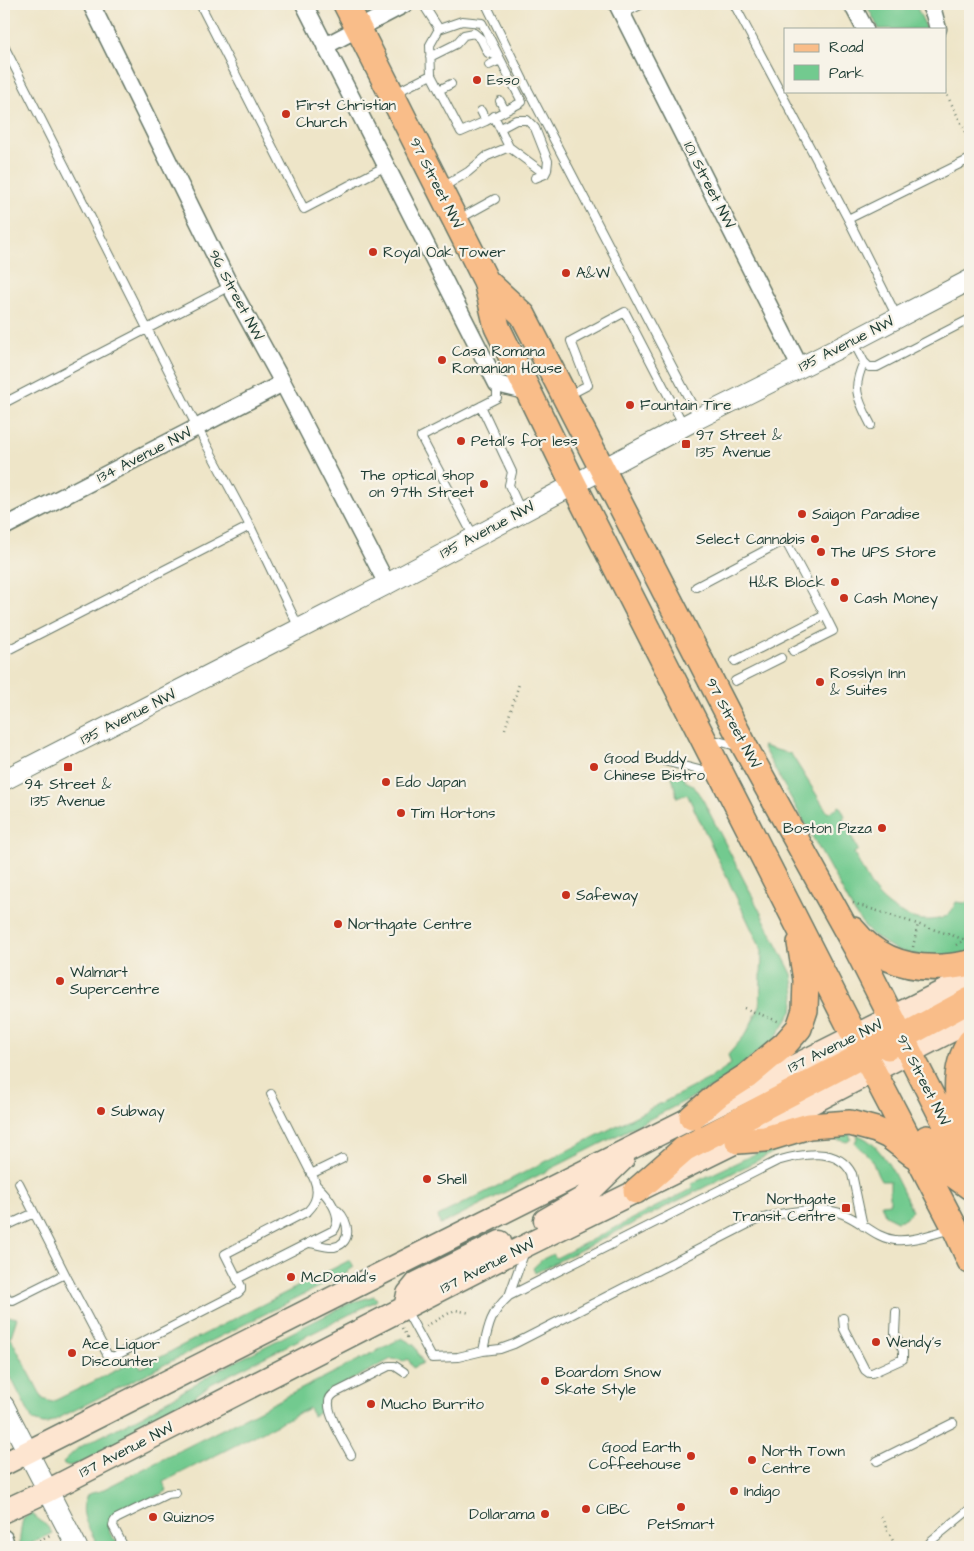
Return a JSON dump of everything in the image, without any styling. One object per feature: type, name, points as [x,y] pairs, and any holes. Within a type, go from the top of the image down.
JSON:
[{"type":"main road","name":"97 Street NW","points":[[346,4],[486,281],[497,327],[574,484],[798,924],[882,1048],[970,1172]]},
{"type":"main road","name":"97 Street NW","points":[[486,281],[523,315],[746,750],[842,902],[858,951],[882,1048],[919,1159],[962,1229],[970,1261]]},
{"type":"main road","points":[[842,902],[859,937],[886,958],[909,966],[932,968],[957,966],[968,951]]},
{"type":"main road","points":[[692,1117],[719,1094],[747,1076],[785,1044],[798,1028],[805,1010],[806,980],[798,924]]},
{"type":"main road","name":"137 Avenue NW","points":[[4,1511],[527,1245],[738,1141],[882,1048],[970,978]]},
{"type":"main road","points":[[636,1191],[684,1149],[882,1048],[970,1000]]},
{"type":"main road","name":"137 Avenue NW","points":[[4,1464],[692,1117],[882,1048],[970,1021]]},
{"type":"main road","points":[[970,1042],[962,1058],[958,1073],[958,1098],[962,1126],[970,1154]]},
{"type":"main road","points":[[882,1048],[941,1166],[970,1187]]},
{"type":"main road","points":[[738,1141],[765,1139],[809,1126],[850,1123],[876,1130],[889,1136],[919,1159]]},
{"type":"main road","points":[[405,1308],[408,1294],[417,1283],[572,1206],[583,1198],[638,1144]]},
{"type":"main road","points":[[179,1423],[295,1346],[386,1300],[397,1290],[404,1279],[404,1262]]},
{"type":"street","name":"96 Street NW","points":[[91,4],[230,286],[283,383],[387,584]]},
{"type":"street","points":[[304,4],[497,384],[529,392]]},
{"type":"street","points":[[325,46],[405,4]]},
{"type":"street","points":[[852,4],[864,28]]},
{"type":"street","points":[[929,4],[938,28]]},
{"type":"street","name":"101 Street NW","points":[[620,9],[800,367]]},
{"type":"street","name":"135 Avenue NW","points":[[4,780],[387,584],[691,422],[853,342],[897,318],[969,284]]},
{"type":"street","name":"134 Avenue NW","points":[[4,527],[283,383]]},
{"type":"street","points":[[4,1406],[77,1547]]},
{"type":"street","points":[[4,1538],[6,1545],[4,1546]]},
{"type":"lane","points":[[200,4],[304,209],[386,166]]},
{"type":"lane","points":[[423,4],[440,29]]},
{"type":"lane","points":[[486,4],[691,422]]},
{"type":"lane","points":[[620,9],[642,4]]},
{"type":"lane","points":[[734,4],[848,219],[897,318]]},
{"type":"lane","points":[[462,21],[482,23],[522,102],[461,132],[431,75],[430,45],[440,29],[462,21]]},
{"type":"lane","points":[[430,57],[456,44],[464,35],[474,33],[488,53],[499,58]]},
{"type":"lane","points":[[4,46],[197,427],[250,526],[299,629]]},
{"type":"lane","points":[[489,65],[499,58]]},
{"type":"lane","points":[[392,95],[431,75]]},
{"type":"lane","points":[[439,90],[451,84]]},
{"type":"lane","points":[[500,101],[505,111]]},
{"type":"lane","points":[[481,111],[486,121]]},
{"type":"lane","points":[[494,116],[509,147],[544,174]]},
{"type":"lane","points":[[501,128],[516,120],[526,120],[534,128],[548,161],[547,170],[544,174],[535,178]]},
{"type":"lane","points":[[439,189],[468,172],[487,156],[509,147]]},
{"type":"lane","points":[[848,219],[970,159]]},
{"type":"lane","points":[[455,221],[495,199]]},
{"type":"lane","points":[[4,403],[230,286]]},
{"type":"lane","points":[[565,397],[588,385],[571,341],[625,312],[691,422]]},
{"type":"lane","points":[[853,342],[864,362],[869,367],[877,367],[970,319]]},
{"type":"lane","points":[[864,362],[858,374],[858,400],[872,425]]},
{"type":"lane","points":[[474,537],[422,437],[497,398],[497,384]]},
{"type":"lane","points":[[481,406],[512,472],[509,485],[522,511]]},
{"type":"lane","points":[[4,652],[250,526]]},
{"type":"lane","points":[[696,587],[785,540],[833,631],[793,651]]},
{"type":"lane","points":[[735,661],[825,615]]},
{"type":"lane","points":[[735,681],[781,658]]},
{"type":"lane","points":[[706,744],[718,742],[746,750]]},
{"type":"lane","points":[[664,761],[704,771],[721,773]]},
{"type":"lane","points":[[237,1279],[331,1232],[338,1225],[338,1217],[333,1207],[317,1186],[271,1094]]},
{"type":"lane","points":[[482,1351],[488,1327],[496,1308],[509,1296],[777,1161],[790,1157],[816,1154],[829,1155],[849,1166],[863,1226]]},
{"type":"lane","points":[[312,1174],[342,1159]]},
{"type":"lane","points":[[19,1184],[106,1354],[113,1357],[238,1293],[241,1290],[241,1286],[224,1254],[308,1211],[315,1200],[317,1186]]},
{"type":"lane","points":[[310,1242],[335,1247],[348,1236],[347,1225],[342,1214],[333,1207]]},
{"type":"lane","points":[[405,1308],[432,1358],[458,1357],[500,1349],[514,1344],[764,1217],[798,1211],[827,1211],[842,1214],[886,1238],[903,1240],[962,1229]]},
{"type":"lane","points":[[4,1227],[34,1213]]},
{"type":"lane","points":[[509,1296],[527,1245]]},
{"type":"lane","points":[[4,1293],[8,1299],[13,1300],[65,1274]]},
{"type":"lane","points":[[843,1318],[844,1329],[865,1370],[868,1373],[872,1373],[903,1359],[903,1351],[895,1333],[896,1312]]},
{"type":"lane","points":[[351,1455],[332,1416],[328,1403],[331,1397],[336,1392],[389,1366],[395,1366],[404,1372]]},
{"type":"lane","points":[[877,1461],[952,1423]]},
{"type":"lane","points":[[124,1547],[114,1526],[116,1519],[167,1494],[176,1493]]},
{"type":"lane","points":[[927,1547],[932,1540],[970,1509]]},
{"type":"path","points":[[946,92],[970,141]]},
{"type":"path","points":[[505,729],[519,684]]},
{"type":"path","points":[[842,902],[918,924],[968,951]]},
{"type":"path","points":[[913,949],[918,924]]},
{"type":"path","points":[[744,1008],[787,1024]]},
{"type":"path","points":[[455,1310],[471,1313]]},
{"type":"path","points":[[882,1516],[896,1547]]},
{"type":"path","points":[[26,1547],[56,1533]]},
{"type":"green space","points":[[866,4],[915,4],[927,28],[878,28]]},
{"type":"green space","points":[[762,746],[791,754],[828,813],[840,806],[845,816],[843,818],[858,850],[854,853],[870,884],[881,898],[896,910],[921,920],[940,919],[952,911],[956,902],[964,903],[970,901],[970,957],[939,961],[896,950],[871,934],[857,917]]},
{"type":"green space","points":[[672,776],[684,776],[685,781],[693,785],[703,800],[792,974],[795,994],[793,1010],[774,1040],[715,1086],[440,1225],[438,1216],[709,1079],[731,1064],[728,1055],[746,1034],[760,1006],[762,951],[687,794],[677,798]]},
{"type":"green space","points":[[848,1129],[851,1139],[847,1142],[823,1138],[784,1147],[535,1273],[533,1268],[543,1259],[553,1254],[556,1258],[693,1188],[691,1184],[772,1146]]},
{"type":"green space","points":[[858,1135],[876,1147],[890,1166],[912,1210],[905,1219],[897,1221],[885,1215],[881,1204],[890,1203],[890,1181],[881,1181],[870,1158],[855,1143]]},
{"type":"green space","points":[[350,1260],[354,1267],[344,1274],[47,1424],[33,1421],[4,1364],[4,1307],[8,1316],[17,1318],[11,1336],[8,1337],[11,1338],[43,1399],[52,1402],[137,1360],[141,1368]]},
{"type":"green space","points":[[374,1296],[377,1299],[376,1301],[211,1384],[166,1418],[81,1463],[69,1466],[64,1464],[63,1462],[78,1448],[145,1414],[215,1372],[350,1303]]},
{"type":"green space","points":[[402,1338],[414,1345],[423,1363],[413,1368],[408,1359],[402,1362],[391,1359],[329,1392],[326,1397],[324,1410],[313,1416],[309,1408],[163,1482],[167,1491],[111,1518],[108,1527],[110,1534],[120,1547],[99,1547],[88,1527],[84,1514],[83,1508],[88,1494],[100,1491]]},
{"type":"green space","points":[[32,1513],[52,1533],[24,1547],[20,1547],[20,1532],[24,1517]]},
{"type":"place","name":"Esso","points":[[477,80]]},
{"type":"place","name":"First Christian Church","points":[[286,114]]},
{"type":"place","name":"Royal Oak Tower","points":[[373,252]]},
{"type":"place","name":"A&W","points":[[566,273]]},
{"type":"place","name":"Casa Romana Romanian House","points":[[442,360]]},
{"type":"place","name":"Fountain Tire","points":[[630,405]]},
{"type":"place","name":"Petal's for less","points":[[461,441]]},
{"type":"place","name":"97 Street & 135 Avenue","points":[[686,444]]},
{"type":"place","name":"The optical shop on 97th Street","points":[[484,484]]},
{"type":"place","name":"Saigon Paradise","points":[[802,514]]},
{"type":"place","name":"Select Cannabis","points":[[815,539]]},
{"type":"place","name":"The UPS Store","points":[[821,552]]},
{"type":"place","name":"H&R Block","points":[[835,582]]},
{"type":"place","name":"Cash Money","points":[[844,598]]},
{"type":"place","name":"Rosslyn Inn & Suites","points":[[820,682]]},
{"type":"place","name":"94 Street & 135 Avenue","points":[[68,767]]},
{"type":"place","name":"Good Buddy Chinese Bistro","points":[[594,767]]},
{"type":"place","name":"Edo Japan","points":[[386,782]]},
{"type":"place","name":"Tim Hortons","points":[[401,813]]},
{"type":"place","name":"Boston Pizza","points":[[882,828]]},
{"type":"place","name":"Safeway","points":[[566,895]]},
{"type":"place","name":"Northgate Centre","points":[[338,924]]},
{"type":"place","name":"Walmart Supercentre","points":[[60,981]]},
{"type":"place","name":"Subway","points":[[101,1111]]},
{"type":"place","name":"Shell","points":[[427,1179]]},
{"type":"place","name":"Northgate Transit Centre","points":[[846,1208]]},
{"type":"place","name":"McDonald's","points":[[291,1277]]},
{"type":"place","name":"Wendy's","points":[[876,1342]]},
{"type":"place","name":"Ace Liquor Discounter","points":[[72,1353]]},
{"type":"place","name":"Boardom Snow Skate Style","points":[[545,1381]]},
{"type":"place","name":"Mucho Burrito","points":[[371,1404]]},
{"type":"place","name":"Good Earth Coffeehouse","points":[[691,1456]]},
{"type":"place","name":"North Town Centre","points":[[752,1460]]},
{"type":"place","name":"Indigo","points":[[734,1491]]},
{"type":"place","name":"PetSmart","points":[[681,1507]]},
{"type":"place","name":"CIBC","points":[[586,1509]]},
{"type":"place","name":"Dollarama","points":[[545,1514]]},
{"type":"place","name":"Quiznos","points":[[153,1517]]}]
